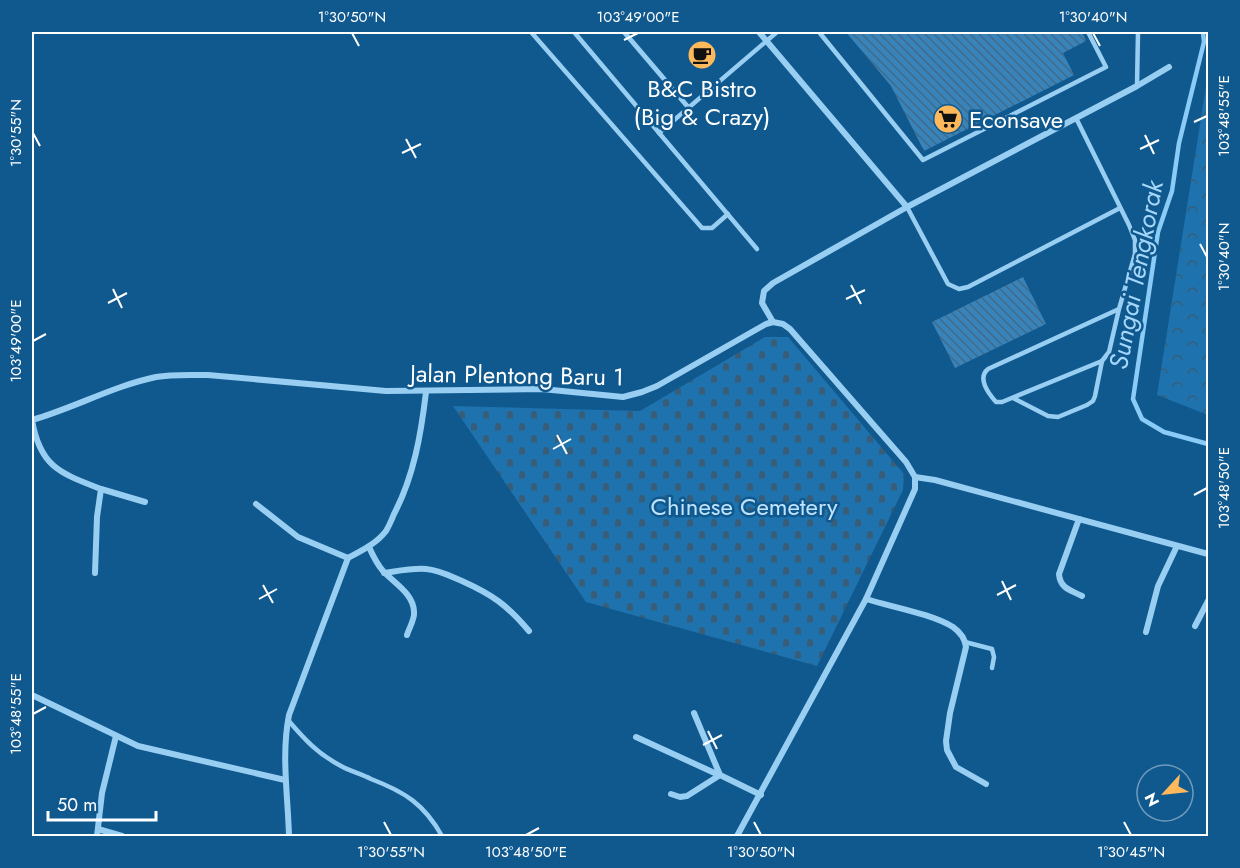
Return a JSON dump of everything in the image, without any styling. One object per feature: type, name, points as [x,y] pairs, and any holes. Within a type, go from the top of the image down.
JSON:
[{"type":"street","points":[[624,32],[688,106]]},
{"type":"street","points":[[759,32],[907,207]]},
{"type":"street","points":[[737,837],[866,599],[915,489],[915,477],[906,462],[796,335],[783,324],[773,322],[762,303],[764,291],[773,283],[907,207],[1169,67]]},
{"type":"street","name":"Jalan Plentong Baru 1","points":[[32,420],[157,377],[208,375],[386,391],[426,392],[514,388],[608,396],[633,395],[657,386],[727,344],[773,322]]},
{"type":"street","points":[[289,837],[285,780],[288,720],[348,558],[369,547],[386,531],[404,495],[422,427],[426,392]]},
{"type":"street","points":[[32,420],[35,440],[44,458],[57,470],[79,481],[145,502]]},
{"type":"street","points":[[915,477],[935,480],[1209,554]]},
{"type":"street","points":[[95,573],[97,517],[101,489]]},
{"type":"street","points":[[256,504],[298,537],[348,558]]},
{"type":"street","points":[[1079,519],[1059,574],[1059,582],[1063,587],[1082,596]]},
{"type":"street","points":[[1146,632],[1158,586],[1177,546]]},
{"type":"street","points":[[369,547],[374,560],[384,573],[412,602],[415,614],[407,635]]},
{"type":"street","points":[[384,573],[413,569],[442,572],[497,598],[529,631]]},
{"type":"street","points":[[866,599],[941,621],[955,628],[966,642],[950,713],[947,750],[956,767],[986,784]]},
{"type":"street","points":[[1195,626],[1209,601]]},
{"type":"street","points":[[32,695],[138,746],[285,780]]},
{"type":"street","points":[[694,713],[720,776]]},
{"type":"street","points":[[116,736],[102,793],[98,833],[122,837]]},
{"type":"street","points":[[636,737],[761,795]]},
{"type":"street","points":[[671,794],[680,797],[687,796],[720,776]]},
{"type":"lane","points":[[531,32],[702,228],[712,228],[728,214]]},
{"type":"lane","points":[[574,32],[757,249]]},
{"type":"lane","points":[[659,133],[777,32]]},
{"type":"lane","points":[[819,32],[924,160],[1106,67],[1088,32]]},
{"type":"lane","points":[[1137,86],[1138,32]]},
{"type":"lane","points":[[1013,398],[1048,416],[1058,417],[1093,401],[1102,361],[1109,352],[1135,254],[1135,240],[1076,118]]},
{"type":"lane","points":[[907,207],[948,284],[958,289],[968,287],[1120,208]]},
{"type":"lane","points":[[1102,361],[1002,402],[996,402],[982,378],[983,373],[1119,309]]},
{"type":"lane","points":[[966,642],[993,650],[992,668]]},
{"type":"lane","points":[[288,720],[309,745],[324,756],[343,768],[396,789],[413,800],[426,811],[442,837]]},
{"type":"green space","points":[[1208,74],[1208,415],[1157,395]]},
{"type":"green space","name":"Chinese Cemetery","points":[[765,337],[788,337],[904,474],[903,490],[817,666],[586,602],[453,406],[640,411]]},
{"type":"building","name":"Econsave","points":[[846,32],[1082,32],[1086,41],[1063,53],[1074,75],[924,151],[891,86]]},
{"type":"building","points":[[1023,277],[1046,324],[955,368],[932,322]]},
{"type":"waterway","name":"Sungai Tengkorak","points":[[1203,32],[1204,42],[1179,143],[1172,191],[1158,232],[1133,399],[1142,419],[1164,432],[1208,444]]},
{"type":"place","name":"B&C Bistro (Big & Crazy)","points":[[702,55]]},
{"type":"place","name":"Econsave","points":[[948,119]]}]
